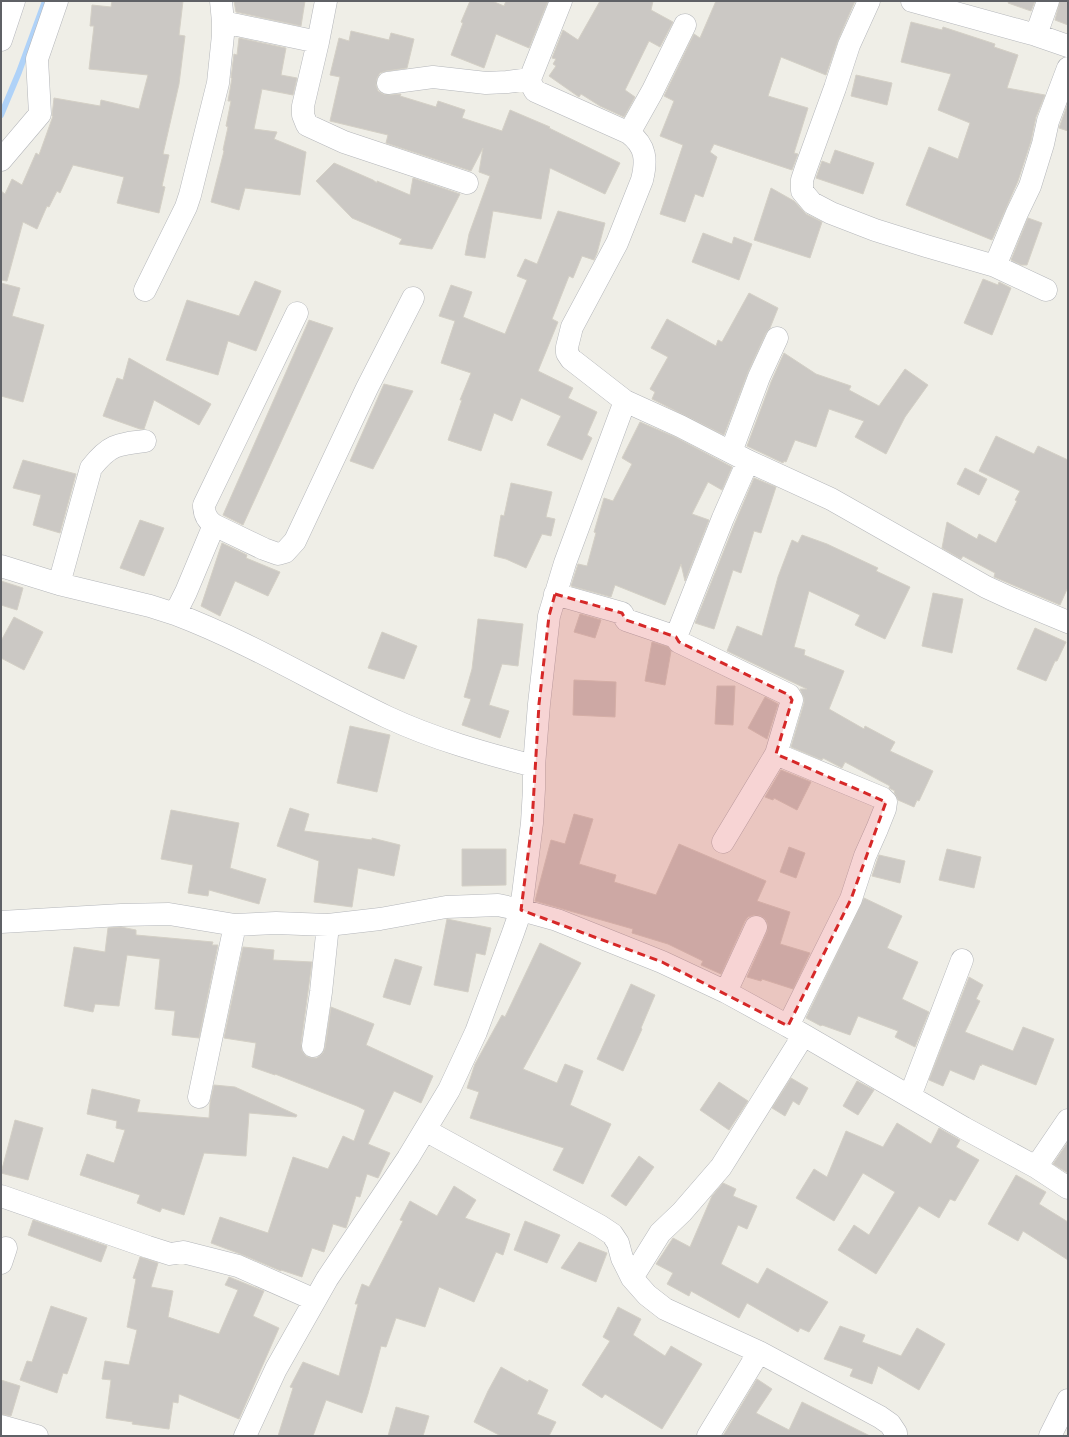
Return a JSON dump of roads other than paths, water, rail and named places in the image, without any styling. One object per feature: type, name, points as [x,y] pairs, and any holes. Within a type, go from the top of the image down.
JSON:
[{"type":"street","points":[[1,40],[14,1]]},
{"type":"street","points":[[1,160],[40,114],[37,59],[57,1]]},
{"type":"street","points":[[326,1],[303,106],[303,115],[307,125],[344,142],[467,183]]},
{"type":"street","points":[[560,1],[530,82],[535,91],[629,133],[639,142],[643,150],[644,173],[617,243],[572,328],[566,347],[567,353],[571,359],[625,401],[831,499],[986,587],[1068,622]]},
{"type":"street","points":[[869,1],[849,45],[802,180],[802,191],[812,203],[831,213],[875,230],[995,266],[1046,290]]},
{"type":"street","points":[[912,1],[1036,35],[1068,46]]},
{"type":"street","points":[[1036,35],[1048,1]]},
{"type":"street","points":[[145,290],[186,207],[190,195],[218,84],[222,12],[318,42]]},
{"type":"street","points":[[629,133],[652,92],[685,25]]},
{"type":"street","points":[[995,266],[1030,186],[1043,144],[1048,120],[1068,68]]},
{"type":"street","points":[[388,83],[433,77],[486,83],[530,79]]},
{"type":"street","points":[[297,313],[204,505],[204,512],[208,521],[214,526],[278,554],[285,552],[295,541],[367,388],[412,298]]},
{"type":"street","points":[[676,637],[723,518],[759,377],[777,338]]},
{"type":"street","points":[[245,1436],[276,1369],[327,1279],[376,1208],[449,1090],[476,1032],[513,933],[521,910],[532,823],[538,704],[549,616],[565,563],[625,401]]},
{"type":"street","points":[[59,584],[91,468],[100,457],[111,448],[126,443],[145,441]]},
{"type":"street","points":[[174,614],[186,592],[214,526]]},
{"type":"street","points":[[1,566],[59,584],[150,606],[202,624],[252,647],[388,717],[431,735],[475,750],[534,766]]},
{"type":"street","points":[[555,594],[622,613],[626,620],[676,637],[679,642],[789,696],[792,700],[776,754],[723,842]]},
{"type":"street","points":[[632,1278],[660,1233],[682,1212],[720,1167],[796,1031],[850,898],[864,856],[885,809],[886,802],[882,798],[776,754]]},
{"type":"street","points":[[1,922],[121,915],[169,914],[235,925],[276,923],[328,926],[380,919],[446,907],[498,905],[521,910],[557,920],[662,962],[726,992],[964,1128],[1036,1167],[1068,1188]]},
{"type":"street","points":[[199,1097],[235,925]]},
{"type":"street","points":[[313,1046],[321,992],[328,926]]},
{"type":"street","points":[[726,992],[756,927]]},
{"type":"street","points":[[910,1096],[962,960]]},
{"type":"street","points":[[1036,1167],[1068,1120]]},
{"type":"street","points":[[425,1130],[612,1234],[618,1244],[622,1258],[632,1278],[647,1294],[664,1308],[759,1352],[880,1417],[890,1424],[896,1432],[896,1436]]},
{"type":"street","points":[[1,1196],[170,1254],[183,1252],[238,1266],[315,1300]]},
{"type":"street","points":[[708,1436],[759,1352]]},
{"type":"street","points":[[1050,1436],[1068,1400]]},
{"type":"street","points":[[1,1426],[37,1436]]},
{"type":"waterway","points":[[1,115],[19,72],[45,1]]}]
